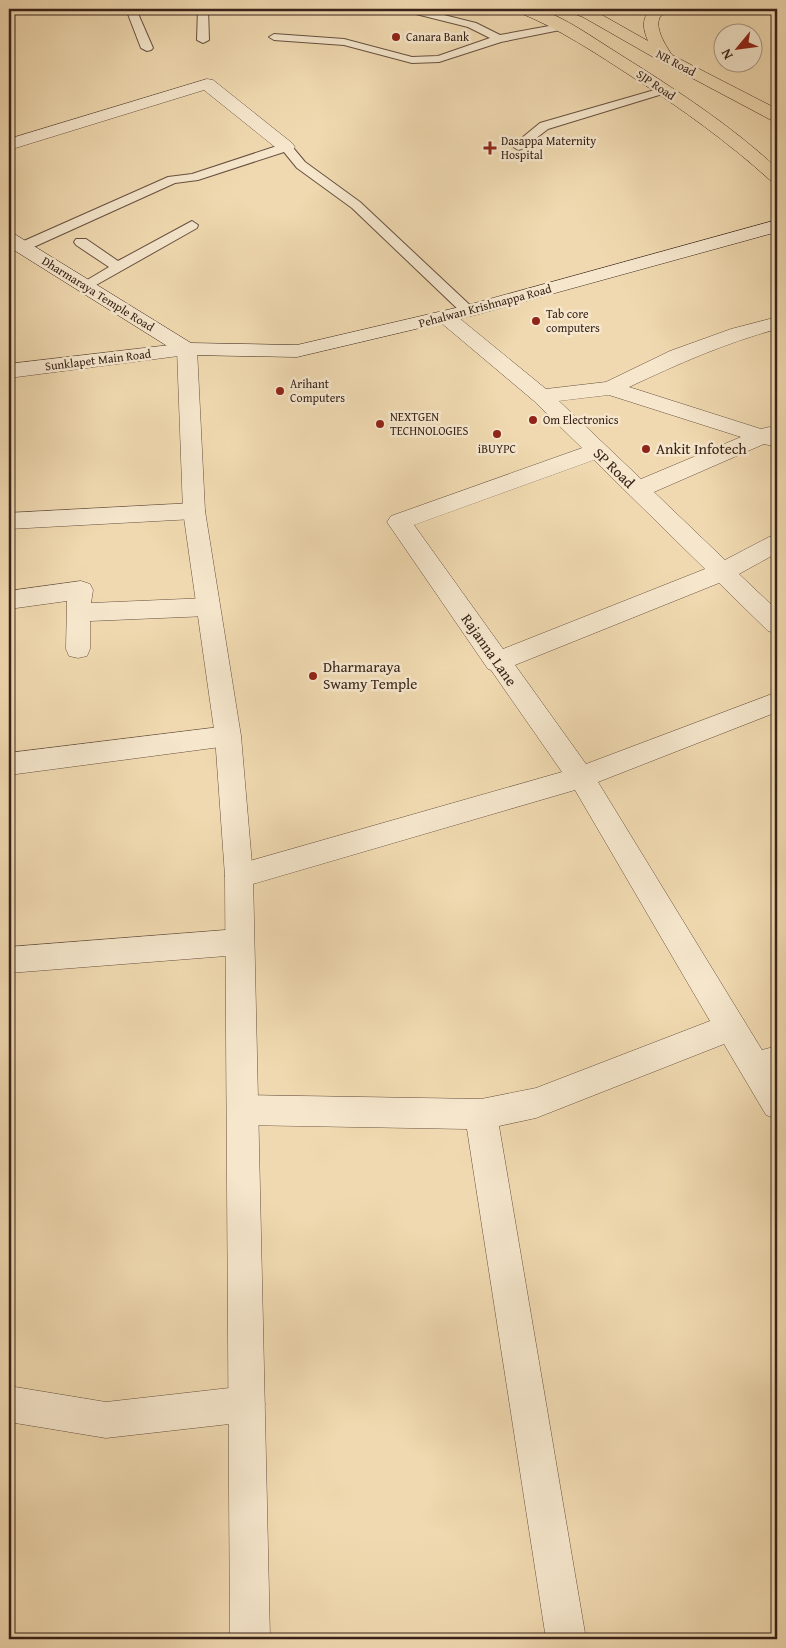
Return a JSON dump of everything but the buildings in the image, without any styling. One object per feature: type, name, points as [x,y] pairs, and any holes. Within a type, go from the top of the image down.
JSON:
[{"type":"main road","name":"SJP Road","points":[[524,9],[595,46],[665,90],[752,153],[777,177]]},
{"type":"main road","name":"NR Road","points":[[576,9],[589,14],[666,58],[777,116]]},
{"type":"main road","points":[[661,9],[657,10],[652,18],[653,32],[656,44],[666,58]]},
{"type":"street","points":[[9,145],[207,84],[286,147]]},
{"type":"street","name":"Pehalwan Krishnappa Road","points":[[187,350],[297,351],[446,317],[777,226]]},
{"type":"street","name":"Dharmaraya Temple Road","points":[[13,242],[187,350]]},
{"type":"street","name":"SP Road","points":[[446,317],[542,396],[637,490],[724,571],[777,625]]},
{"type":"street","points":[[542,396],[610,388],[677,356],[738,333],[777,323]]},
{"type":"street","points":[[187,350],[194,511],[228,736],[239,876],[250,1639]]},
{"type":"street","name":"Sunklapet Main Road","points":[[9,371],[187,350]]},
{"type":"street","points":[[610,388],[772,436]]},
{"type":"street","points":[[637,490],[772,436]]},
{"type":"street","name":"Rajanna Lane","points":[[597,451],[399,522],[580,777],[730,1027],[766,1064],[777,1104]]},
{"type":"street","points":[[9,521],[194,511]]},
{"type":"street","points":[[498,662],[724,571],[777,543]]},
{"type":"street","points":[[9,600],[81,590],[78,613],[78,649]]},
{"type":"street","points":[[78,613],[208,607]]},
{"type":"street","points":[[239,876],[580,777],[777,702]]},
{"type":"street","points":[[9,764],[228,736]]},
{"type":"street","points":[[9,960],[239,942]]},
{"type":"street","points":[[243,1110],[481,1114],[536,1102],[730,1027]]},
{"type":"street","points":[[481,1114],[566,1639]]},
{"type":"street","points":[[9,1404],[106,1420],[247,1404]]},
{"type":"lane","points":[[131,9],[147,48]]},
{"type":"lane","points":[[203,9],[203,40]]},
{"type":"lane","points":[[408,9],[472,25],[499,39]]},
{"type":"lane","points":[[274,37],[344,42],[412,60],[439,59],[499,39],[560,27]]},
{"type":"lane","points":[[518,146],[544,126],[665,90]]},
{"type":"lane","points":[[13,242],[172,180],[194,177],[286,147],[301,165],[356,205],[468,311]]},
{"type":"lane","points":[[84,286],[192,225]]},
{"type":"lane","points":[[81,242],[118,267]]},
{"type":"place","name":"Canara Bank","points":[[396,37]]},
{"type":"place","name":"Dasappa Maternity Hospital","points":[[490,148]]},
{"type":"place","name":"Tab core computers","points":[[536,321]]},
{"type":"place","name":"Arihant Computers","points":[[280,391]]},
{"type":"place","name":"Om Electronics","points":[[533,420]]},
{"type":"place","name":"NEXTGEN TECHNOLOGIES","points":[[380,424]]},
{"type":"place","name":"iBUYPC","points":[[497,434]]},
{"type":"place","name":"Ankit Infotech","points":[[646,449]]},
{"type":"place","name":"Dharmaraya Swamy Temple","points":[[313,676]]}]
